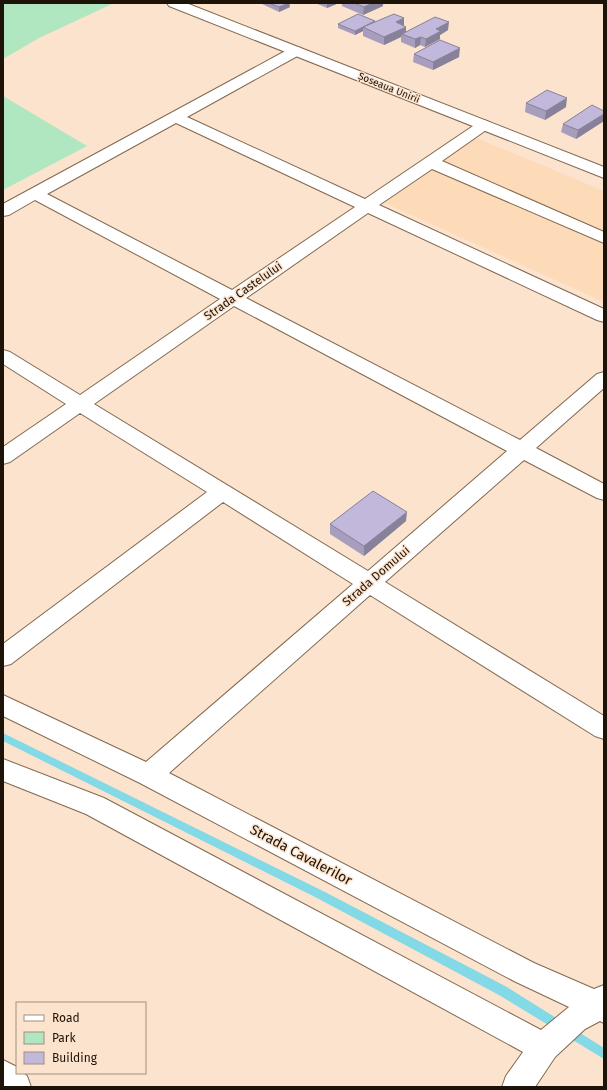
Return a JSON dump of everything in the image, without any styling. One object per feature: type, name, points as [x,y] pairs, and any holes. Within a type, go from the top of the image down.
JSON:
[{"type":"street","name":"Șoseaua Unirii","points":[[174,3],[602,171]]},
{"type":"street","points":[[3,211],[296,51]]},
{"type":"street","points":[[175,117],[604,316]]},
{"type":"street","name":"Strada Castelului","points":[[3,457],[484,125]]},
{"type":"street","points":[[430,162],[604,238]]},
{"type":"street","points":[[35,194],[604,492]]},
{"type":"street","points":[[3,356],[604,730]]},
{"type":"street","name":"Strada Domului","points":[[149,775],[604,378]]},
{"type":"street","points":[[3,657],[222,492]]},
{"type":"street","name":"Strada Cavalerilor","points":[[3,705],[149,775],[595,1008]]},
{"type":"street","points":[[3,770],[95,806],[544,1047]]},
{"type":"street","points":[[517,1087],[544,1047],[595,1008]]},
{"type":"street","points":[[3,1075],[16,1087]]},
{"type":"shaded area","points":[[474,137],[604,191],[604,302],[385,203]]},
{"type":"green space","points":[[3,3],[114,3],[39,38],[3,59]]},
{"type":"green space","points":[[3,96],[87,146],[3,190]]},
{"type":"building","points":[[269,3],[289,3],[279,7]]},
{"type":"building","points":[[354,3],[373,3],[364,7]]},
{"type":"building","points":[[358,14],[375,21],[355,31],[338,24]]},
{"type":"building","points":[[394,14],[404,18],[396,22],[406,27],[384,37],[363,27]]},
{"type":"building","points":[[435,17],[449,22],[436,29],[441,31],[426,39],[421,37],[415,39],[402,34]]},
{"type":"building","points":[[440,40],[460,48],[433,62],[414,54]]},
{"type":"building","points":[[547,90],[567,98],[546,111],[526,103]]},
{"type":"building","points":[[592,105],[604,111],[604,114],[578,130],[563,124]]},
{"type":"building","points":[[373,491],[407,512],[364,546],[330,524]]},
{"type":"waterway","points":[[3,737],[321,895],[503,991],[604,1054]]}]
